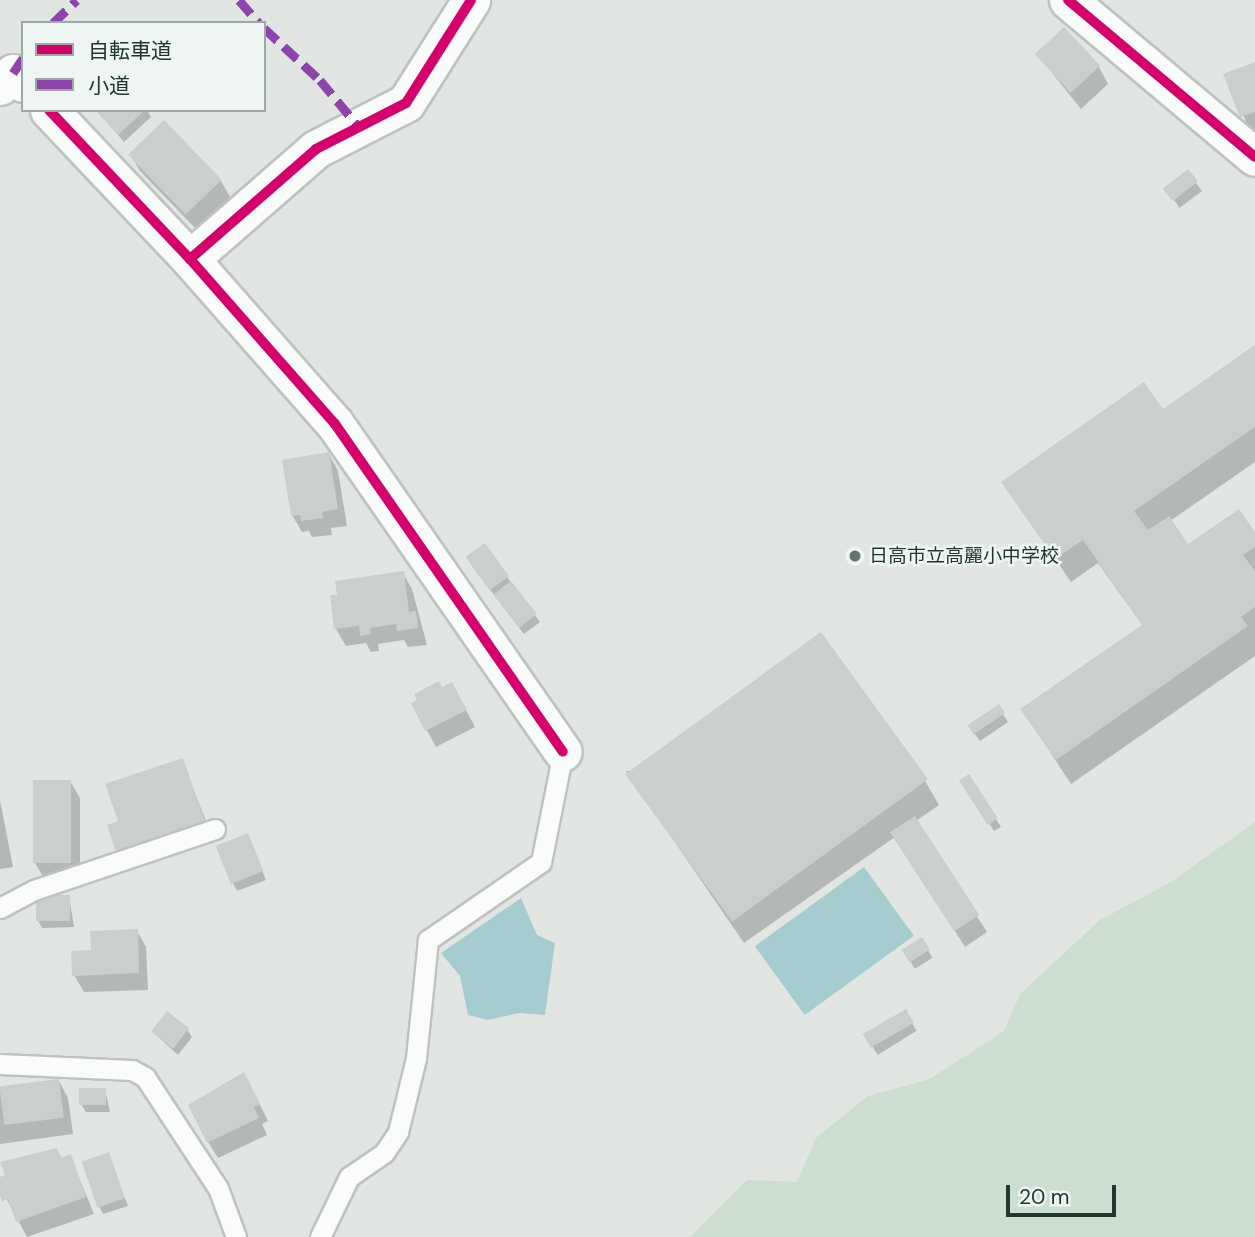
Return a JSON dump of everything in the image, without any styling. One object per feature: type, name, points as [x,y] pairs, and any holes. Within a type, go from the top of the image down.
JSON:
[{"type":"street","points":[[190,259],[316,149],[407,103],[471,0]]},
{"type":"street","points":[[1068,0],[1255,157]]},
{"type":"street","points":[[0,86],[13,73],[21,81]]},
{"type":"street","points":[[51,112],[190,259],[335,424],[563,752]]},
{"type":"lane","points":[[320,1237],[349,1177],[384,1153],[398,1132],[416,1058],[428,940],[541,862],[563,752]]},
{"type":"lane","points":[[0,908],[34,890],[215,829]]},
{"type":"lane","points":[[0,1064],[132,1070],[145,1077],[218,1188],[236,1237]]},
{"type":"green space","points":[[1255,822],[1255,1237],[690,1237],[747,1180],[797,1182],[816,1138],[868,1096],[930,1079],[1004,1031],[1020,994],[1100,920],[1171,882]]},
{"type":"water","points":[[864,867],[914,936],[805,1015],[755,946]]},
{"type":"water","points":[[521,898],[537,935],[555,943],[545,1015],[519,1013],[488,1020],[468,1015],[460,976],[441,953]]},
{"type":"building","points":[[1064,27],[1100,66],[1071,93],[1035,54]]},
{"type":"building","points":[[1255,62],[1255,112],[1240,117],[1223,74]]},
{"type":"building","points":[[97,112],[143,112],[118,135]]},
{"type":"building","points":[[164,120],[222,180],[186,214],[128,155]]},
{"type":"building","points":[[1188,169],[1198,182],[1173,201],[1163,189]]},
{"type":"building","points":[[1255,345],[1255,427],[1134,511],[1148,530],[1169,516],[1188,544],[1239,509],[1255,532],[1255,547],[1243,555],[1255,571],[1255,607],[1241,617],[1248,626],[1056,760],[1020,709],[1142,625],[1083,540],[1055,559],[1001,482],[1144,382],[1163,409]]},
{"type":"building","points":[[329,452],[338,509],[322,512],[323,518],[301,521],[300,515],[291,516],[282,460]]},
{"type":"building","points":[[485,543],[509,576],[490,590],[466,557]]},
{"type":"building","points":[[404,571],[409,612],[416,611],[418,628],[397,631],[396,624],[370,628],[371,634],[360,636],[359,626],[334,629],[330,595],[337,595],[335,581]]},
{"type":"building","points":[[511,581],[537,614],[520,628],[494,595]]},
{"type":"building","points":[[821,632],[928,779],[732,921],[625,774]]},
{"type":"building","points":[[439,681],[442,687],[452,682],[467,710],[425,731],[411,703],[417,700],[414,694]]},
{"type":"building","points":[[999,704],[1005,713],[974,734],[967,725]]},
{"type":"building","points":[[183,758],[205,822],[116,852],[107,825],[118,821],[105,784]]},
{"type":"building","points":[[969,774],[998,818],[988,825],[959,781]]},
{"type":"building","points":[[33,780],[71,780],[71,863],[33,863]]},
{"type":"building","points":[[915,816],[979,915],[954,931],[890,832]]},
{"type":"building","points":[[248,833],[263,871],[231,884],[216,846]]},
{"type":"building","points":[[36,895],[70,895],[70,921],[36,921]]},
{"type":"building","points":[[138,929],[139,973],[72,976],[71,951],[91,950],[90,931]]},
{"type":"building","points":[[922,937],[930,950],[910,962],[902,950]]},
{"type":"building","points":[[906,1009],[914,1023],[871,1048],[863,1034]]},
{"type":"building","points":[[167,1011],[189,1028],[173,1049],[151,1031]]},
{"type":"building","points":[[244,1072],[260,1104],[254,1107],[259,1118],[207,1143],[188,1105]]},
{"type":"building","points":[[59,1079],[64,1118],[4,1125],[0,1086]]},
{"type":"building","points":[[79,1088],[106,1088],[106,1105],[79,1105]]},
{"type":"building","points":[[57,1148],[61,1158],[71,1154],[86,1197],[16,1222],[8,1199],[2,1201],[0,1196],[0,1177],[5,1175],[0,1162]]},
{"type":"building","points":[[109,1152],[125,1198],[98,1208],[82,1161]]},
{"type":"marked path","points":[[55,21],[77,0]]},
{"type":"marked path","points":[[239,0],[257,21]]},
{"type":"marked path","points":[[266,30],[320,80],[358,126]]},
{"type":"marked path","points":[[13,73],[21,61]]},
{"type":"cycle path","points":[[190,259],[316,149],[406,103],[471,0]]},
{"type":"cycle path","points":[[1068,0],[1255,157]]},
{"type":"cycle path","points":[[51,112],[190,259],[335,424],[563,752]]},
{"type":"place","name":"日高市立高麗小中学校","points":[[855,556]]}]
